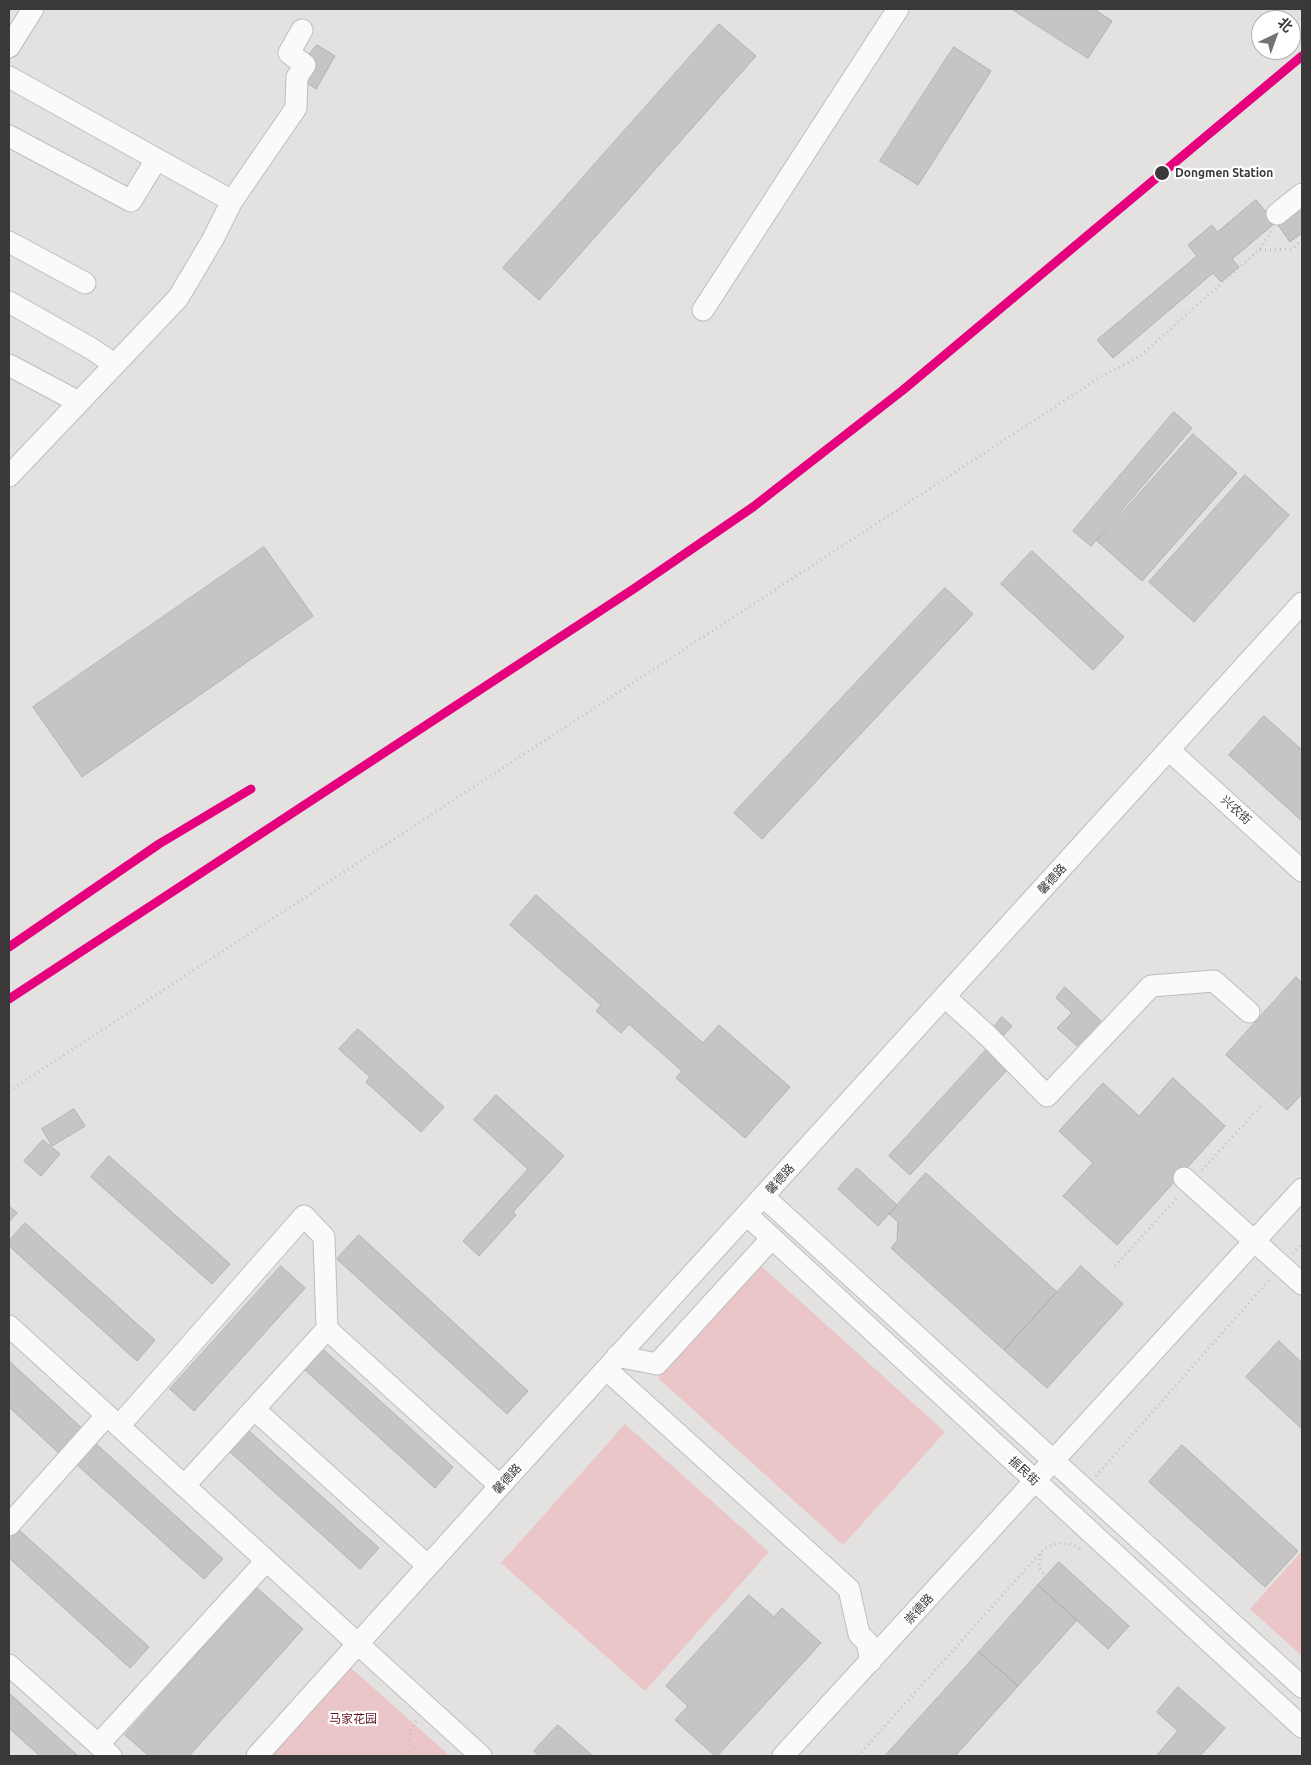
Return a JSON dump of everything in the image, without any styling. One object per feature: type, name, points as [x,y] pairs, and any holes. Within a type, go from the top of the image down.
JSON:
[{"type":"street","points":[[12,35],[32,9]]},
{"type":"street","points":[[703,310],[898,9]]},
{"type":"street","points":[[11,471],[178,298],[213,239],[232,201],[296,108],[297,76],[305,65],[289,53],[302,30]]},
{"type":"street","points":[[9,77],[232,201]]},
{"type":"street","points":[[9,136],[131,201],[156,160]]},
{"type":"street","points":[[1277,214],[1302,194]]},
{"type":"street","points":[[9,242],[86,283]]},
{"type":"street","points":[[9,302],[92,349],[114,364]]},
{"type":"street","points":[[9,365],[72,398]]},
{"type":"street","name":"馨德路","points":[[258,1756],[500,1486],[1302,603]]},
{"type":"street","name":"兴农街","points":[[1169,750],[1302,871]]},
{"type":"street","points":[[945,997],[987,1035],[1047,1096],[1151,986],[1214,981],[1249,1012]]},
{"type":"street","points":[[1184,1178],[1302,1284]]},
{"type":"street","name":"崇德路","points":[[784,1756],[1302,1188]]},
{"type":"street","points":[[764,1197],[1302,1687]]},
{"type":"street","name":"振民街","points":[[746,1215],[1302,1727]]},
{"type":"street","points":[[9,1525],[113,1420],[304,1216],[324,1237],[327,1329],[184,1486]]},
{"type":"street","points":[[612,1363],[657,1364],[772,1238]]},
{"type":"street","points":[[855,1315],[872,1296]]},
{"type":"street","points":[[9,1326],[482,1756]]},
{"type":"street","points":[[327,1329],[500,1486]]},
{"type":"street","points":[[612,1363],[850,1589],[860,1634],[867,1642],[871,1661]]},
{"type":"street","points":[[946,1399],[964,1379]]},
{"type":"street","points":[[254,1409],[428,1566]]},
{"type":"street","points":[[9,1665],[105,1751],[266,1560]]},
{"type":"street","points":[[1153,1590],[1172,1569]]},
{"type":"street","points":[[1238,1668],[1257,1646]]},
{"type":"path","points":[[9,1091],[1094,381],[1139,357],[1260,250],[1275,227],[1277,214]]},
{"type":"path","points":[[1260,250],[1292,249],[1302,240]]},
{"type":"path","points":[[1084,1489],[1282,1266]]},
{"type":"path","points":[[858,1756],[1044,1549],[1052,1545],[1069,1544],[1085,1554]]},
{"type":"path","points":[[1044,1549],[1041,1554],[1039,1568],[1046,1576]]},
{"type":"path","points":[[418,1756],[410,1744],[410,1731],[426,1706]]},
{"type":"green space","points":[[760,1265],[945,1432],[843,1545],[658,1378]]},
{"type":"green space","points":[[625,1424],[769,1552],[645,1691],[501,1563]]},
{"type":"green space","points":[[1302,1551],[1302,1656],[1250,1609]]},
{"type":"green space","name":"马家花园","points":[[349,1666],[450,1756],[270,1756]]},
{"type":"building","points":[[1012,9],[1094,9],[1112,21],[1088,58]]},
{"type":"building","points":[[719,24],[756,56],[539,300],[503,268]]},
{"type":"building","points":[[317,45],[335,56],[316,89],[303,80],[308,56]]},
{"type":"building","points":[[954,47],[991,71],[918,185],[880,161]]},
{"type":"building","points":[[1256,200],[1275,223],[1232,259],[1239,267],[1221,282],[1213,273],[1113,358],[1097,340],[1197,256],[1188,245],[1212,225],[1217,232]]},
{"type":"building","points":[[1302,203],[1302,233],[1290,242],[1276,222]]},
{"type":"building","points":[[1174,412],[1192,428],[1091,546],[1073,531]]},
{"type":"building","points":[[1193,434],[1237,473],[1142,581],[1097,541]]},
{"type":"building","points":[[1245,475],[1289,515],[1194,622],[1149,582]]},
{"type":"building","points":[[264,547],[313,616],[82,777],[33,707]]},
{"type":"building","points":[[1032,551],[1124,637],[1093,670],[1001,584]]},
{"type":"building","points":[[945,588],[973,614],[762,839],[734,813]]},
{"type":"building","points":[[1264,716],[1302,750],[1302,821],[1229,755]]},
{"type":"building","points":[[536,895],[703,1043],[719,1025],[790,1087],[745,1138],[676,1078],[682,1071],[629,1024],[621,1033],[596,1011],[601,1005],[510,925]]},
{"type":"building","points":[[1296,977],[1302,983],[1302,1094],[1287,1110],[1226,1055]]},
{"type":"building","points":[[1065,987],[1101,1021],[1077,1046],[1057,1028],[1072,1013],[1056,998]]},
{"type":"building","points":[[1002,1017],[1012,1026],[1004,1035],[994,1027]]},
{"type":"building","points":[[358,1029],[444,1107],[421,1132],[366,1082],[370,1077],[339,1049]]},
{"type":"building","points":[[986,1050],[1007,1070],[910,1175],[889,1156]]},
{"type":"building","points":[[1173,1078],[1225,1126],[1117,1245],[1063,1196],[1093,1163],[1059,1131],[1103,1083],[1139,1116]]},
{"type":"building","points":[[496,1095],[564,1156],[513,1212],[516,1215],[479,1256],[463,1241],[528,1169],[474,1120]]},
{"type":"building","points":[[74,1109],[85,1126],[52,1146],[42,1129]]},
{"type":"building","points":[[43,1140],[60,1154],[41,1176],[24,1161]]},
{"type":"building","points":[[109,1156],[230,1264],[212,1284],[91,1177]]},
{"type":"building","points":[[857,1168],[897,1205],[878,1226],[838,1189]]},
{"type":"building","points":[[926,1173],[1057,1292],[1004,1350],[891,1248],[897,1241],[898,1222],[889,1214]]},
{"type":"building","points":[[9,1206],[17,1213],[9,1222]]},
{"type":"building","points":[[25,1223],[155,1340],[137,1361],[9,1246],[9,1241]]},
{"type":"building","points":[[359,1235],[528,1391],[507,1414],[337,1259]]},
{"type":"building","points":[[281,1266],[305,1288],[194,1411],[170,1389]]},
{"type":"building","points":[[1081,1266],[1123,1304],[1047,1388],[1004,1350]]},
{"type":"building","points":[[1279,1341],[1302,1363],[1302,1429],[1246,1377]]},
{"type":"building","points":[[324,1350],[453,1467],[435,1488],[305,1370]]},
{"type":"building","points":[[9,1361],[85,1431],[61,1455],[9,1407]]},
{"type":"building","points":[[249,1431],[379,1548],[360,1569],[230,1452]]},
{"type":"building","points":[[93,1441],[223,1559],[204,1579],[74,1462]]},
{"type":"building","points":[[1182,1445],[1298,1551],[1265,1587],[1149,1482]]},
{"type":"building","points":[[19,1530],[149,1647],[130,1668],[9,1558],[9,1541]]},
{"type":"building","points":[[1059,1562],[1129,1626],[1108,1649],[1038,1585]]},
{"type":"building","points":[[1038,1585],[1077,1620],[1018,1686],[979,1652]]},
{"type":"building","points":[[257,1588],[303,1629],[189,1756],[149,1756],[125,1735]]},
{"type":"building","points":[[749,1595],[774,1617],[782,1608],[821,1643],[715,1756],[675,1720],[688,1706],[666,1686]]},
{"type":"building","points":[[979,1652],[1018,1686],[955,1756],[885,1756]]},
{"type":"building","points":[[1178,1687],[1225,1728],[1200,1756],[1156,1756],[1178,1731],[1157,1712]]},
{"type":"building","points":[[9,1693],[78,1756],[40,1756],[9,1728]]},
{"type":"building","points":[[558,1725],[593,1756],[540,1756],[534,1751]]},
{"type":"transit line","points":[[9,999],[635,588],[753,507],[903,390],[1302,56]]},
{"type":"transit line","points":[[9,947],[159,844],[251,789]]},
{"type":"place","name":"Dongmen Station","points":[[1162,173]]}]
